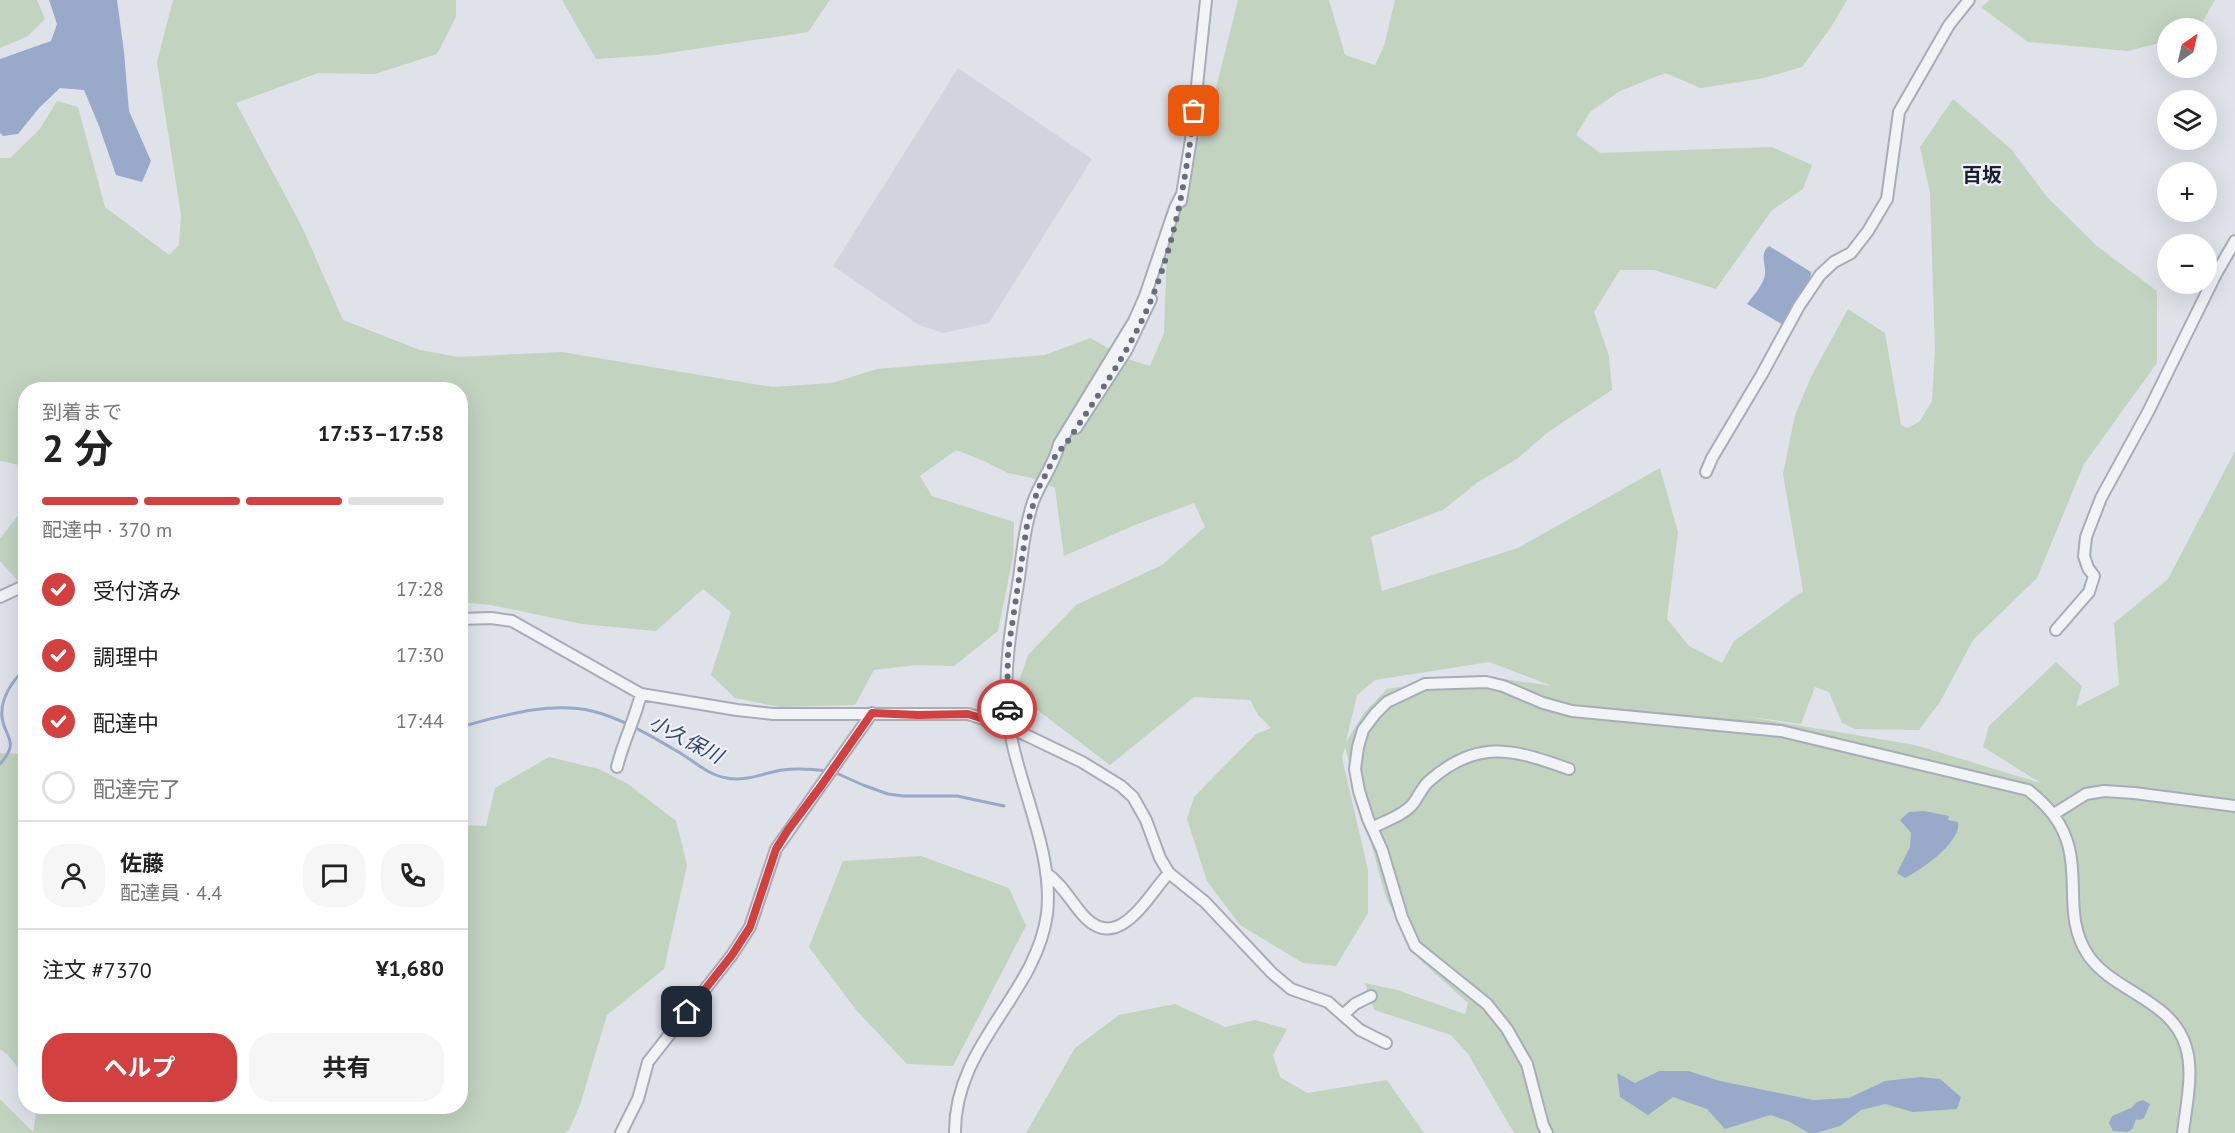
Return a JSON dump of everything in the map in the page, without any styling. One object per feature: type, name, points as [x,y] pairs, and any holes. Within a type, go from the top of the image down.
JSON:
[{"type":"street","points":[[955,1133],[956,1109],[964,1077],[978,1049],[1020,982],[1041,940],[1047,912],[1046,873],[1009,727],[1006,683],[1007,660],[1033,502],[1058,451],[1064,447],[1126,351],[1143,318],[1174,231],[1192,133],[1206,0]]},
{"type":"street","points":[[1706,472],[1799,306],[1820,275],[1834,262],[1851,253],[1868,231],[1887,199],[1899,112],[1949,25],[1968,0]]},
{"type":"street","points":[[2056,630],[2089,592],[2094,576],[2084,556],[2086,537],[2101,498],[2148,412],[2216,274],[2235,241]]},
{"type":"street","points":[[0,597],[18,589]]},
{"type":"street","points":[[468,619],[491,618],[512,621],[641,694],[773,714],[968,714],[1009,727],[1082,762],[1121,786],[1133,797],[1146,820],[1160,858],[1169,873],[1205,902],[1272,973],[1291,989],[1328,1002],[1360,1030],[1386,1043]]},
{"type":"street","points":[[1547,1133],[1534,1095],[1527,1064],[1507,1029],[1487,1004],[1415,946],[1402,917],[1382,850],[1359,791],[1355,769],[1363,730],[1387,702],[1403,692],[1425,684],[1486,682],[1572,711],[1781,731],[2028,790],[2054,814],[2064,833],[2070,850],[2072,908],[2078,937],[2088,956],[2106,974],[2165,1014],[2186,1046],[2189,1071],[2183,1133]]},
{"type":"street","points":[[617,766],[641,694]]},
{"type":"street","points":[[621,1133],[638,1099],[648,1062],[732,955],[750,927],[776,849],[872,713]]},
{"type":"street","points":[[1372,828],[1403,813],[1412,805],[1425,785],[1451,764],[1470,755],[1493,751],[1513,752],[1569,770]]},
{"type":"street","points":[[2054,814],[2086,794],[2104,791],[2235,806]]},
{"type":"street","points":[[1046,873],[1054,879],[1084,916],[1095,926],[1103,929],[1129,920],[1140,911],[1169,873]]},
{"type":"street","points":[[1344,1014],[1355,1004],[1371,996]]},
{"type":"shaded area","points":[[958,68],[1092,159],[989,323],[943,333],[919,325],[833,266]]},
{"type":"green space","points":[[0,0],[37,0],[45,19],[28,36],[0,48]]},
{"type":"green space","points":[[173,0],[456,0],[456,17],[437,54],[375,74],[318,73],[236,103],[303,229],[343,320],[420,350],[458,357],[562,352],[772,387],[832,383],[877,369],[1045,355],[1090,338],[1128,359],[1150,366],[1164,333],[1168,221],[1211,108],[1238,0],[1329,0],[1345,55],[1375,65],[1384,46],[1395,0],[1847,0],[1802,67],[1764,78],[1701,88],[1665,73],[1620,91],[1590,112],[1576,135],[1600,153],[1772,147],[1812,165],[1803,189],[1772,210],[1716,289],[1654,270],[1620,270],[1594,312],[1609,356],[1612,390],[1548,432],[1517,459],[1478,482],[1443,510],[1371,537],[1382,591],[1518,548],[1660,468],[1678,532],[1667,619],[1689,646],[1722,663],[1734,641],[1803,591],[1783,474],[1795,415],[1811,377],[1848,309],[1885,333],[1901,425],[1908,428],[1920,421],[1932,401],[1935,350],[1930,193],[1920,147],[1953,99],[2011,149],[2047,197],[2097,246],[2157,291],[2157,363],[2084,464],[2037,578],[1973,640],[1940,702],[1919,730],[1855,729],[1842,723],[1829,692],[1815,687],[1801,724],[1743,716],[1915,745],[2041,783],[1983,747],[1989,726],[2056,662],[2082,686],[2076,707],[2119,685],[2114,623],[2168,579],[2235,451],[2235,1133],[1514,1133],[1468,1054],[1451,1035],[1374,1010],[1365,983],[1397,990],[1465,1014],[1468,1003],[1418,958],[1386,898],[1345,747],[1342,758],[1368,870],[1368,913],[1336,966],[1303,963],[1240,925],[1207,881],[1187,819],[1194,797],[1256,734],[1271,728],[1258,715],[1250,700],[1194,697],[1110,765],[1015,693],[1028,655],[1076,605],[1162,565],[1205,527],[1194,503],[1135,525],[1064,556],[1055,488],[1032,478],[1008,473],[956,450],[920,476],[932,496],[1014,522],[1013,557],[998,631],[954,666],[915,665],[874,670],[855,705],[780,707],[735,698],[711,675],[731,612],[703,589],[656,631],[582,624],[491,605],[468,603],[468,382],[18,382],[18,465],[0,461],[0,158],[10,158],[39,130],[57,101],[78,107],[105,207],[169,255],[179,245],[181,215],[157,62]],"holes":[[[1489,662],[1552,686],[1478,675],[1387,689],[1364,713],[1346,742],[1357,695],[1375,680]]]},
{"type":"green space","points":[[562,0],[830,0],[808,32],[655,55],[596,59]]},
{"type":"green space","points":[[1990,0],[2215,0],[2205,18],[2157,18],[2157,44],[2128,51],[2028,42],[1981,7]]},
{"type":"green space","points":[[18,515],[18,580],[0,561],[0,539]]},
{"type":"green space","points":[[0,753],[18,754],[18,1068],[0,1049]]},
{"type":"green space","points":[[549,757],[599,769],[628,784],[676,821],[687,865],[664,969],[607,1015],[580,1105],[569,1130],[565,1133],[0,1133],[0,1099],[33,1132],[36,1114],[468,1114],[468,825],[486,826],[495,788]]},
{"type":"green space","points":[[921,856],[1009,888],[1026,926],[953,1066],[907,1064],[857,1011],[809,947],[843,861]]},
{"type":"green space","points":[[1175,1004],[1225,1027],[1255,1020],[1287,1029],[1273,1055],[1280,1077],[1307,1093],[1387,1080],[1424,1133],[1026,1133],[1075,1048],[1119,1015]]},
{"type":"water","points":[[49,0],[117,0],[129,111],[151,161],[142,182],[116,175],[84,90],[60,88],[39,108],[18,134],[3,136],[0,133],[0,59],[51,41],[57,24]]},
{"type":"water","points":[[1769,246],[1811,272],[1810,280],[1785,326],[1747,304],[1763,282],[1764,252]]},
{"type":"water","points":[[1924,811],[1949,816],[1948,820],[1958,822],[1958,830],[1954,838],[1939,854],[1921,869],[1905,878],[1897,873],[1910,847],[1911,833],[1900,820],[1909,812]]},
{"type":"water","points":[[1659,1071],[1688,1071],[1720,1081],[1813,1100],[1849,1098],[1885,1081],[1921,1077],[1940,1079],[1961,1097],[1957,1109],[1913,1112],[1885,1104],[1861,1110],[1840,1126],[1816,1133],[1809,1133],[1788,1121],[1770,1115],[1725,1129],[1707,1109],[1673,1097],[1648,1115],[1620,1097],[1617,1073],[1635,1083]]},
{"type":"water","points":[[2143,1100],[2150,1104],[2144,1118],[2136,1119],[2133,1128],[2128,1132],[2113,1131],[2109,1123],[2112,1116]]},
{"type":"waterway","name":"小久保川","points":[[0,764],[10,744],[3,724],[3,703],[18,676]]},
{"type":"waterway","name":"小久保川","points":[[468,725],[526,711],[576,708],[624,722],[720,776],[741,779],[782,770],[828,771]]},
{"type":"waterway","name":"小久保川","points":[[834,772],[888,794],[957,796],[1004,806]]},
{"type":"way so far","points":[[1007,709],[1006,683],[1011,627],[1027,525],[1033,502],[1058,451],[1064,447],[1126,351],[1146,312],[1180,209],[1194,111]]},
{"type":"district","name":"百坂","points":[[1982,175]]},
{"type":"route","points":[[687,1012],[732,955],[750,927],[776,849],[872,713],[968,714],[1009,727],[1007,709]]}]
